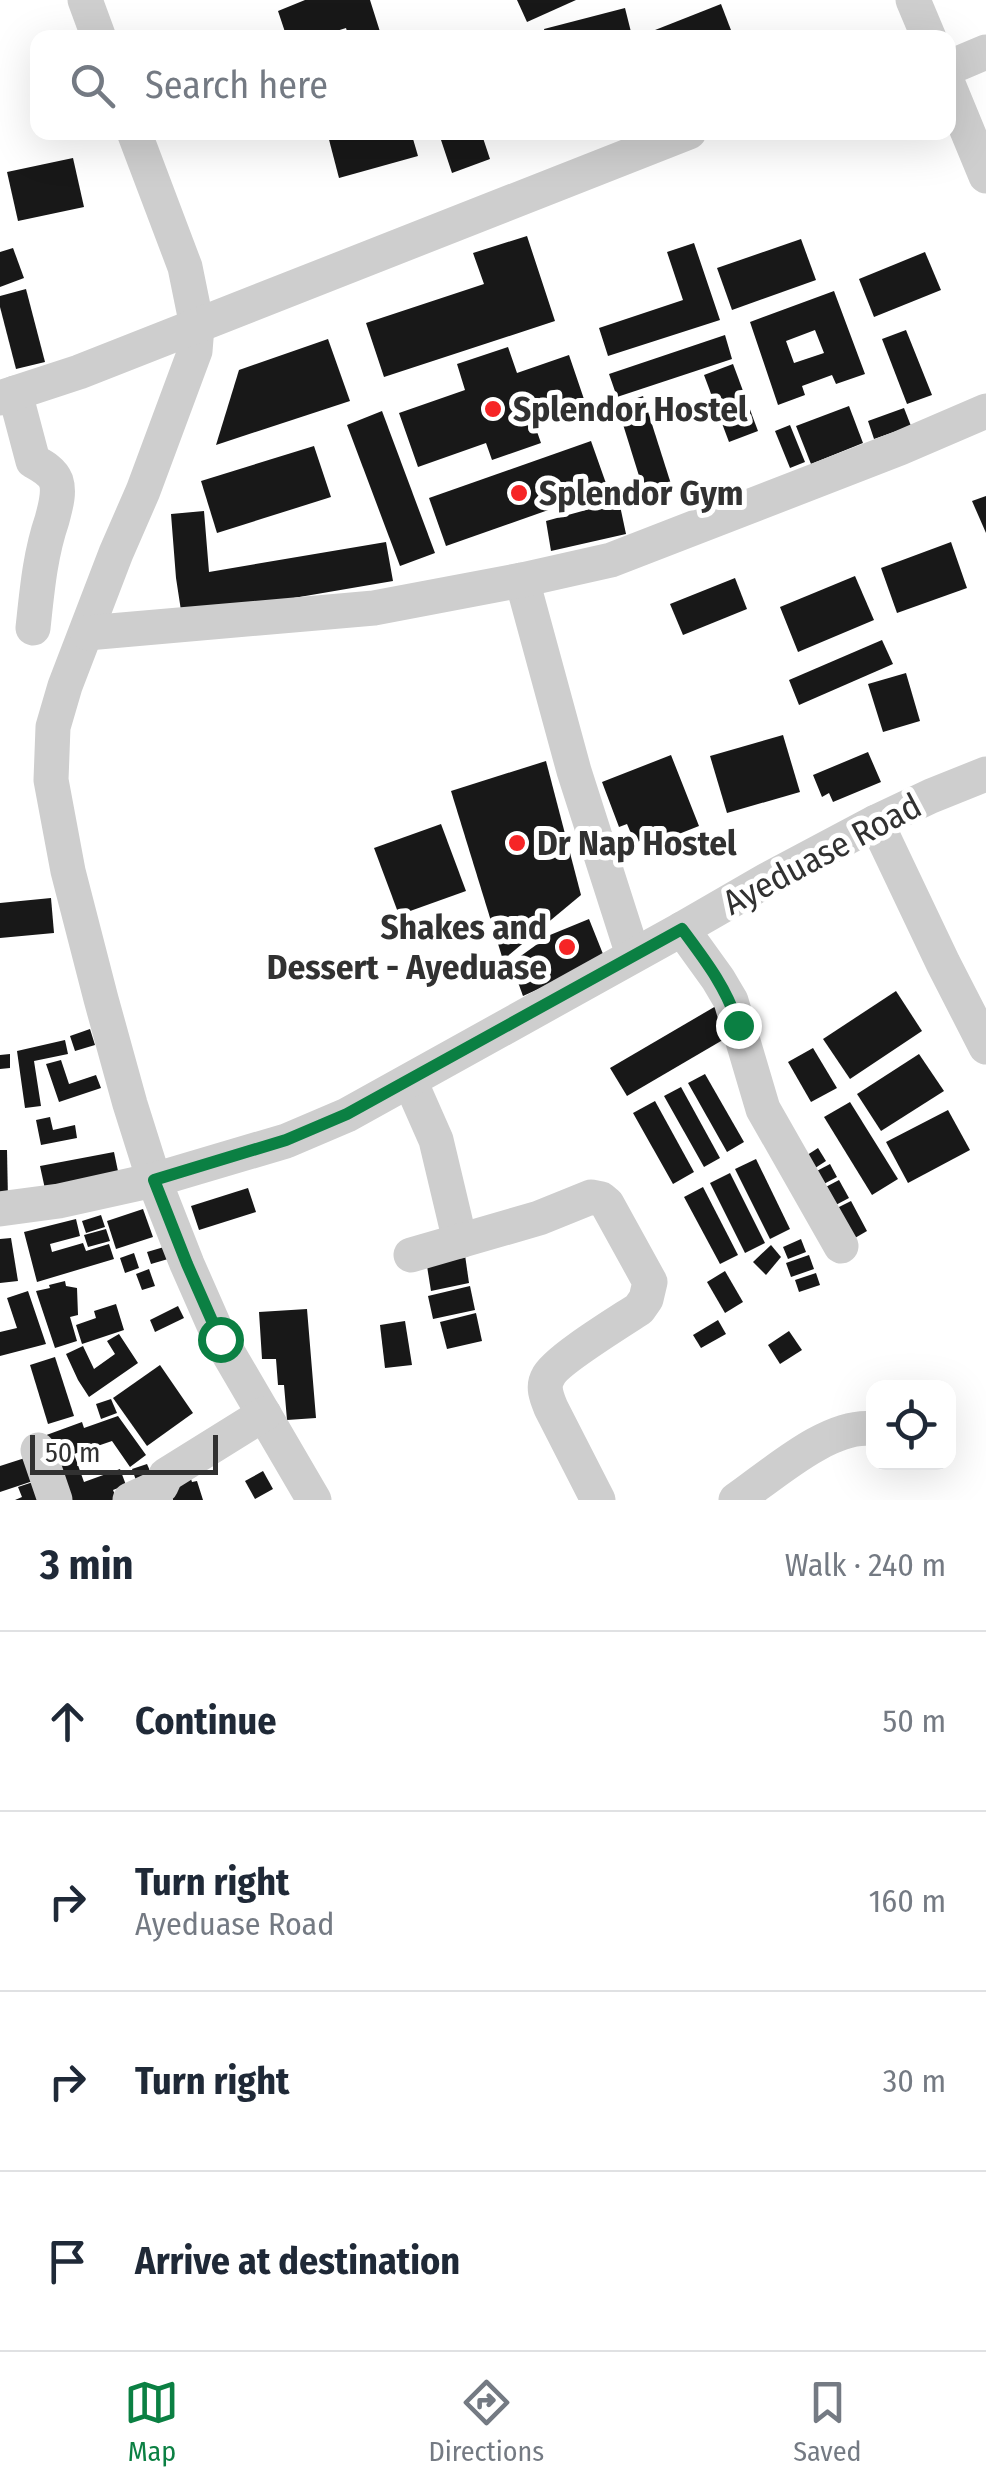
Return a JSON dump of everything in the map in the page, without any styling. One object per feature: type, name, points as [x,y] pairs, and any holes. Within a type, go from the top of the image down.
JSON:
[{"type":"street","points":[[84,0],[96,30]]},
{"type":"street","points":[[913,0],[926,30]]},
{"type":"street","points":[[956,65],[986,52]]},
{"type":"street","points":[[956,103],[986,176]]},
{"type":"street","points":[[137,140],[185,267],[197,326],[195,352],[66,686],[54,726],[51,780],[68,871],[154,1180],[220,1339],[314,1500]]},
{"type":"street","points":[[33,628],[42,548],[58,490],[55,477],[33,462],[8,395],[79,372],[669,140]]},
{"type":"street","points":[[87,633],[374,608],[611,560],[986,411]]},
{"type":"street","points":[[522,580],[574,771],[633,955]]},
{"type":"street","name":"Ayeduase Road","points":[[0,1209],[154,1180],[286,1140],[347,1114],[766,880],[876,822],[986,774]]},
{"type":"street","points":[[876,822],[986,1047]]},
{"type":"street","points":[[682,929],[730,1002],[763,1108],[842,1246]]},
{"type":"street","points":[[410,1081],[436,1140],[460,1241]]},
{"type":"street","points":[[411,1255],[538,1218],[591,1197],[607,1204],[650,1282],[649,1290],[639,1309],[564,1360],[547,1377],[545,1392],[598,1500]]},
{"type":"street","points":[[130,1500],[161,1486],[166,1475],[264,1414]]},
{"type":"street","points":[[736,1500],[797,1456],[840,1432],[866,1428]]},
{"type":"street","points":[[38,1450],[55,1500]]},
{"type":"building","points":[[305,0],[370,0],[379,30],[284,30],[278,11]]},
{"type":"building","points":[[517,0],[576,0],[527,22]]},
{"type":"building","points":[[721,4],[731,30],[655,30]]},
{"type":"building","points":[[625,8],[630,30],[544,30]]},
{"type":"building","points":[[329,140],[413,140],[418,156],[339,178]]},
{"type":"building","points":[[441,140],[484,140],[490,159],[452,173]]},
{"type":"building","points":[[73,158],[84,207],[18,221],[7,172]]},
{"type":"building","points":[[527,236],[555,321],[384,377],[366,323],[484,284],[473,253]]},
{"type":"building","points":[[801,239],[816,280],[732,310],[717,268]]},
{"type":"building","points":[[694,243],[720,320],[608,356],[599,328],[683,300],[667,252]]},
{"type":"building","points":[[13,248],[24,278],[0,287],[0,252]]},
{"type":"building","points":[[925,252],[941,290],[874,317],[859,279]]},
{"type":"building","points":[[26,289],[45,362],[16,369],[0,296]]},
{"type":"building","points":[[834,291],[865,374],[836,384],[832,375],[802,386],[805,395],[778,405],[750,322]],"holes":[[[815,330],[824,353],[794,363],[786,341]]]},
{"type":"building","points":[[906,330],[932,395],[907,404],[882,339]]},
{"type":"building","points":[[725,335],[732,359],[617,397],[609,374]]},
{"type":"building","points":[[328,339],[350,401],[216,445],[239,370]]},
{"type":"building","name":"Splendor Hostel","points":[[508,347],[517,373],[569,355],[586,405],[534,423],[541,443],[492,460],[486,443],[418,467],[399,413],[465,390],[457,364]]},
{"type":"building","points":[[733,364],[758,431],[729,442],[704,375]]},
{"type":"building","points":[[643,396],[671,484],[644,492],[617,405]]},
{"type":"building","points":[[849,406],[863,443],[811,464],[796,426]]},
{"type":"building","points":[[904,408],[911,426],[874,439],[868,421]]},
{"type":"building","points":[[382,411],[435,553],[400,566],[347,425]]},
{"type":"building","points":[[790,425],[805,462],[790,468],[775,431]]},
{"type":"building","name":"Splendor Gym","points":[[591,441],[608,489],[446,546],[429,498]]},
{"type":"building","points":[[314,446],[331,497],[217,533],[201,481]]},
{"type":"building","points":[[986,496],[986,533],[972,501]]},
{"type":"building","points":[[619,501],[626,534],[551,551],[546,521]]},
{"type":"building","points":[[204,511],[209,572],[386,542],[393,581],[182,617],[171,514]]},
{"type":"building","points":[[951,542],[967,588],[897,613],[881,568]]},
{"type":"building","points":[[855,576],[874,620],[798,652],[780,607]]},
{"type":"building","points":[[735,578],[747,609],[683,635],[670,604]]},
{"type":"building","points":[[882,640],[893,664],[799,705],[789,680]]},
{"type":"building","points":[[906,673],[920,721],[883,732],[868,684]]},
{"type":"building","points":[[783,735],[800,792],[727,813],[710,756]]},
{"type":"building","points":[[868,752],[881,782],[833,802],[829,793],[822,797],[813,775]]},
{"type":"building","points":[[671,755],[699,826],[656,843],[653,835],[635,843],[627,824],[619,827],[602,782]]},
{"type":"building","name":"Dr Nap Hostel","points":[[546,761],[581,895],[503,960],[451,791]]},
{"type":"building","points":[[441,824],[466,891],[399,915],[374,848]]},
{"type":"building","points":[[51,898],[54,933],[0,938],[0,903]]},
{"type":"building","name":"Shakes and Dessert - Ayeduase","points":[[589,919],[605,959],[523,996],[511,963],[550,935]]},
{"type":"building","points":[[896,991],[922,1031],[850,1079],[823,1039]]},
{"type":"building","points":[[716,1006],[733,1034],[627,1096],[610,1068]]},
{"type":"building","points":[[90,1029],[95,1045],[75,1051],[70,1036]]},
{"type":"building","points":[[65,1040],[68,1054],[34,1061],[41,1106],[25,1108],[17,1051]]},
{"type":"building","points":[[813,1048],[837,1088],[811,1102],[788,1062]]},
{"type":"building","points":[[10,1054],[10,1068],[0,1069],[0,1055]]},
{"type":"building","points":[[919,1054],[944,1091],[881,1131],[857,1094]]},
{"type":"building","points":[[61,1060],[69,1084],[96,1075],[101,1088],[59,1102],[46,1064]]},
{"type":"building","points":[[705,1074],[744,1142],[727,1152],[688,1083]]},
{"type":"building","points":[[681,1087],[720,1158],[704,1167],[664,1096]]},
{"type":"building","points":[[655,1101],[694,1172],[673,1184],[633,1113]]},
{"type":"building","points":[[850,1102],[898,1179],[872,1195],[824,1117]]},
{"type":"building","points":[[948,1110],[970,1150],[908,1183],[886,1142]]},
{"type":"building","points":[[50,1117],[53,1130],[75,1125],[77,1138],[41,1145],[36,1120]]},
{"type":"building","points":[[818,1148],[826,1161],[809,1172],[801,1159]]},
{"type":"building","points":[[0,1150],[7,1150],[8,1200],[0,1200]]},
{"type":"building","points":[[114,1152],[119,1176],[45,1189],[40,1166]]},
{"type":"building","points":[[756,1159],[790,1229],[770,1239],[735,1169]]},
{"type":"building","points":[[830,1164],[837,1177],[820,1186],[813,1173]]},
{"type":"building","points":[[730,1173],[765,1243],[745,1253],[710,1183]]},
{"type":"building","points":[[839,1180],[849,1198],[830,1208],[820,1190]]},
{"type":"building","points":[[703,1187],[738,1255],[720,1264],[684,1197]]},
{"type":"building","points":[[248,1188],[256,1212],[199,1230],[191,1206]]},
{"type":"building","points":[[851,1201],[867,1231],[848,1242],[831,1211]]},
{"type":"building","points":[[143,1209],[153,1237],[116,1249],[107,1221]]},
{"type":"building","points":[[101,1215],[105,1227],[86,1233],[82,1221]]},
{"type":"building","points":[[76,1219],[80,1236],[50,1244],[52,1252],[83,1243],[86,1251],[109,1244],[114,1259],[37,1282],[24,1232]]},
{"type":"building","points":[[106,1229],[110,1241],[88,1247],[84,1235]]},
{"type":"building","points":[[11,1238],[18,1281],[0,1283],[0,1239]]},
{"type":"building","points":[[801,1239],[806,1252],[788,1259],[783,1247]]},
{"type":"building","points":[[771,1245],[781,1257],[766,1275],[753,1262]]},
{"type":"building","points":[[164,1247],[168,1259],[151,1264],[147,1252]]},
{"type":"building","points":[[464,1248],[469,1283],[431,1291],[427,1266]]},
{"type":"building","points":[[134,1253],[139,1268],[125,1273],[120,1258]]},
{"type":"building","points":[[809,1255],[814,1269],[791,1277],[786,1263]]},
{"type":"building","points":[[149,1269],[155,1286],[142,1290],[136,1274]]},
{"type":"building","points":[[725,1271],[743,1302],[725,1313],[707,1282]]},
{"type":"building","points":[[816,1273],[820,1285],[799,1292],[795,1280]]},
{"type":"building","points":[[65,1281],[66,1286],[77,1288],[78,1315],[70,1317],[77,1341],[55,1348],[36,1291]]},
{"type":"building","points":[[470,1286],[475,1310],[433,1319],[428,1296]]},
{"type":"building","points":[[28,1291],[46,1344],[0,1356],[0,1332],[17,1328],[7,1298]]},
{"type":"building","points":[[116,1304],[124,1330],[82,1344],[76,1325],[96,1318],[94,1311]]},
{"type":"building","points":[[178,1306],[184,1318],[155,1332],[150,1320]]},
{"type":"building","points":[[307,1309],[316,1418],[287,1420],[284,1385],[278,1385],[276,1359],[262,1359],[259,1312]]},
{"type":"building","points":[[476,1313],[482,1341],[447,1349],[440,1322]]},
{"type":"building","points":[[718,1320],[726,1334],[701,1348],[693,1335]]},
{"type":"building","points":[[405,1321],[412,1365],[385,1368],[380,1325]]},
{"type":"building","points":[[789,1331],[802,1350],[780,1364],[768,1345]]},
{"type":"building","points":[[119,1334],[138,1363],[89,1397],[66,1354],[83,1346],[94,1369],[115,1354],[107,1341]]},
{"type":"building","points":[[55,1357],[74,1416],[48,1424],[30,1365]]},
{"type":"building","points":[[160,1365],[193,1413],[147,1446],[113,1398]]},
{"type":"building","points":[[111,1399],[117,1413],[101,1419],[96,1404]]},
{"type":"building","points":[[118,1416],[146,1455],[130,1467],[112,1441],[74,1454],[84,1482],[120,1469],[126,1485],[113,1490],[117,1500],[64,1500],[41,1437],[82,1422],[84,1428]]},
{"type":"building","points":[[28,1457],[36,1480],[0,1492],[0,1466]]},
{"type":"building","points":[[147,1464],[154,1480],[138,1486],[132,1469]]},
{"type":"building","points":[[263,1471],[273,1489],[255,1499],[245,1481]]},
{"type":"building","points":[[189,1473],[192,1482],[197,1481],[203,1500],[173,1500],[169,1490]]},
{"type":"building","points":[[36,1481],[43,1500],[15,1500],[22,1497],[18,1487]]},
{"type":"place","name":"Splendor Hostel","points":[[493,409]]},
{"type":"place","name":"Splendor Gym","points":[[519,493]]},
{"type":"place","name":"Dr Nap Hostel","points":[[517,843]]},
{"type":"place","name":"Shakes and Dessert - Ayeduase","points":[[567,947]]},
{"type":"route","points":[[220,1339],[154,1180],[286,1140],[347,1114],[682,929],[718,979],[738,1025]]}]
